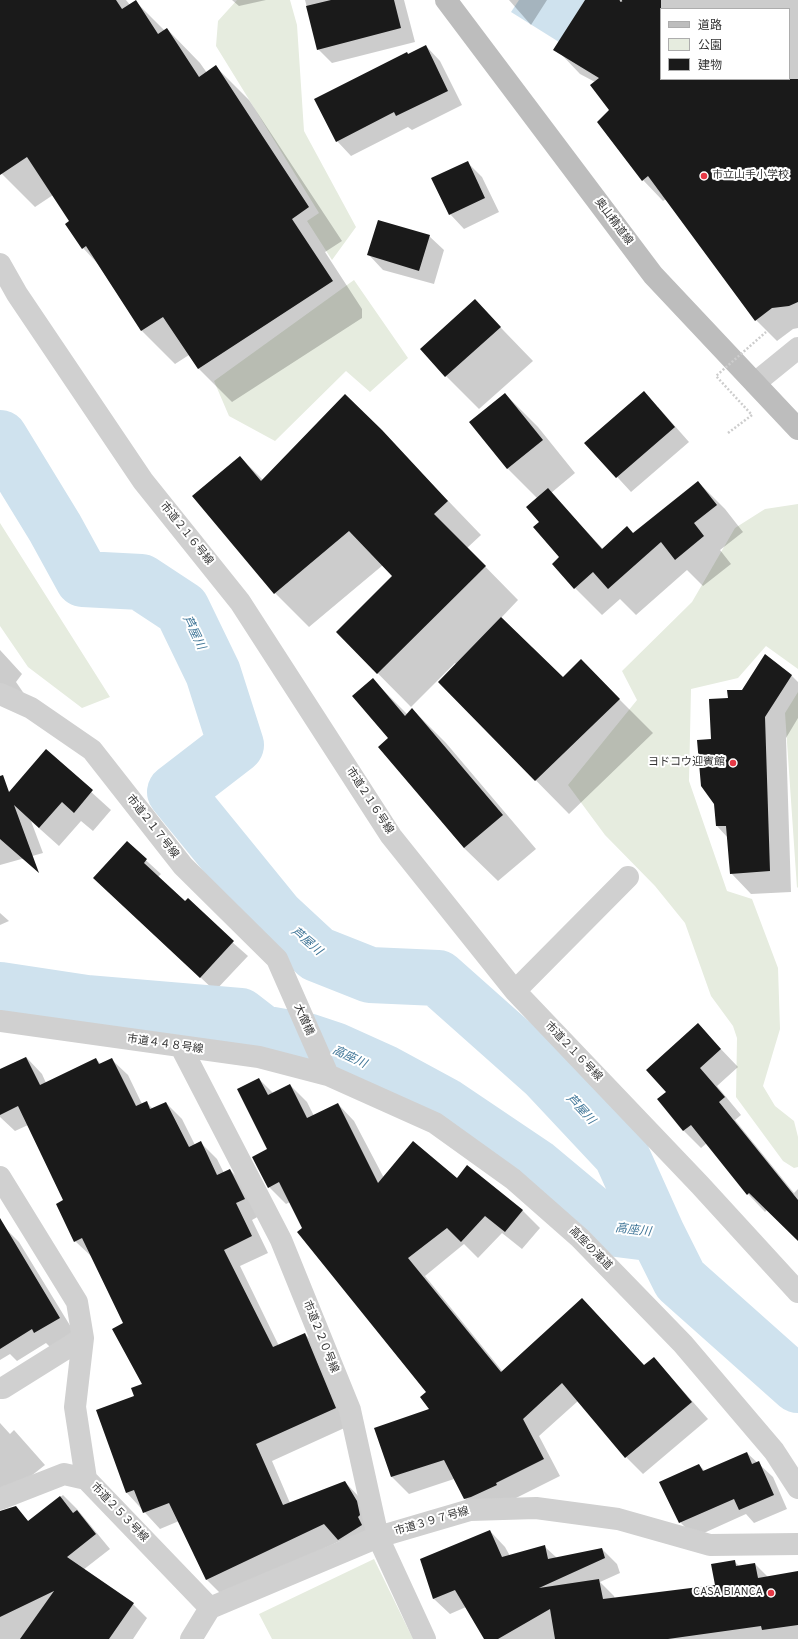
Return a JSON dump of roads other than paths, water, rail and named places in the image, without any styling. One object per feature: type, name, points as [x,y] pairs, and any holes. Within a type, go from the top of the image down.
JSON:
[{"type":"main road","name":"奥山精道線","points":[[446,0],[653,276],[798,429]]},
{"type":"street","name":"市道２１６号線","points":[[0,264],[17,294],[143,481],[240,602],[391,836],[515,991],[700,1185],[798,1292]]},
{"type":"street","points":[[756,383],[798,348]]},
{"type":"street","name":"市道２１７号線","points":[[0,694],[31,708],[92,750],[183,866],[277,959],[285,980]]},
{"type":"street","points":[[515,991],[628,877]]},
{"type":"street","name":"大僧橋","points":[[285,980],[324,1067]]},
{"type":"street","name":"市道４４８号線","points":[[0,1021],[324,1067]]},
{"type":"street","name":"市道２２０号線","points":[[181,1047],[281,1240],[350,1410],[378,1537],[424,1639]]},
{"type":"street","name":"高座の滝道","points":[[324,1067],[435,1123],[513,1179],[580,1238],[683,1344],[774,1451],[798,1488]]},
{"type":"street","name":"市道２５３号線","points":[[3,1189],[77,1302],[83,1338],[75,1407],[86,1479],[210,1608]]},
{"type":"street","points":[[0,1388],[3,1388],[83,1338]]},
{"type":"street","points":[[0,1499],[64,1474],[86,1479]]},
{"type":"street","name":"市道３９７号線","points":[[210,1608],[378,1537],[470,1510],[536,1508],[618,1519],[710,1545],[798,1544]]},
{"type":"street","points":[[191,1639],[210,1608]]},
{"type":"water","points":[[519,0],[585,0],[559,42],[511,12]]},
{"type":"waterway","name":"芦屋川","points":[[0,438],[55,528],[83,579],[141,582],[182,609],[213,673],[236,745],[175,792],[276,916],[317,954],[370,975],[438,978],[546,1074],[621,1154],[657,1234],[680,1280],[798,1385]]},
{"type":"waterway","name":"高座川","points":[[0,990],[86,1003],[240,1016],[262,1033],[307,1041],[334,1050],[385,1073],[444,1105],[536,1167],[609,1228],[657,1234]]},
{"type":"place","name":"市立山手小学校","points":[[704,176]]},
{"type":"place","name":"ヨドコウ迎賓館","points":[[733,763]]},
{"type":"place","name":"CASA BIANCA","points":[[771,1593]]}]
